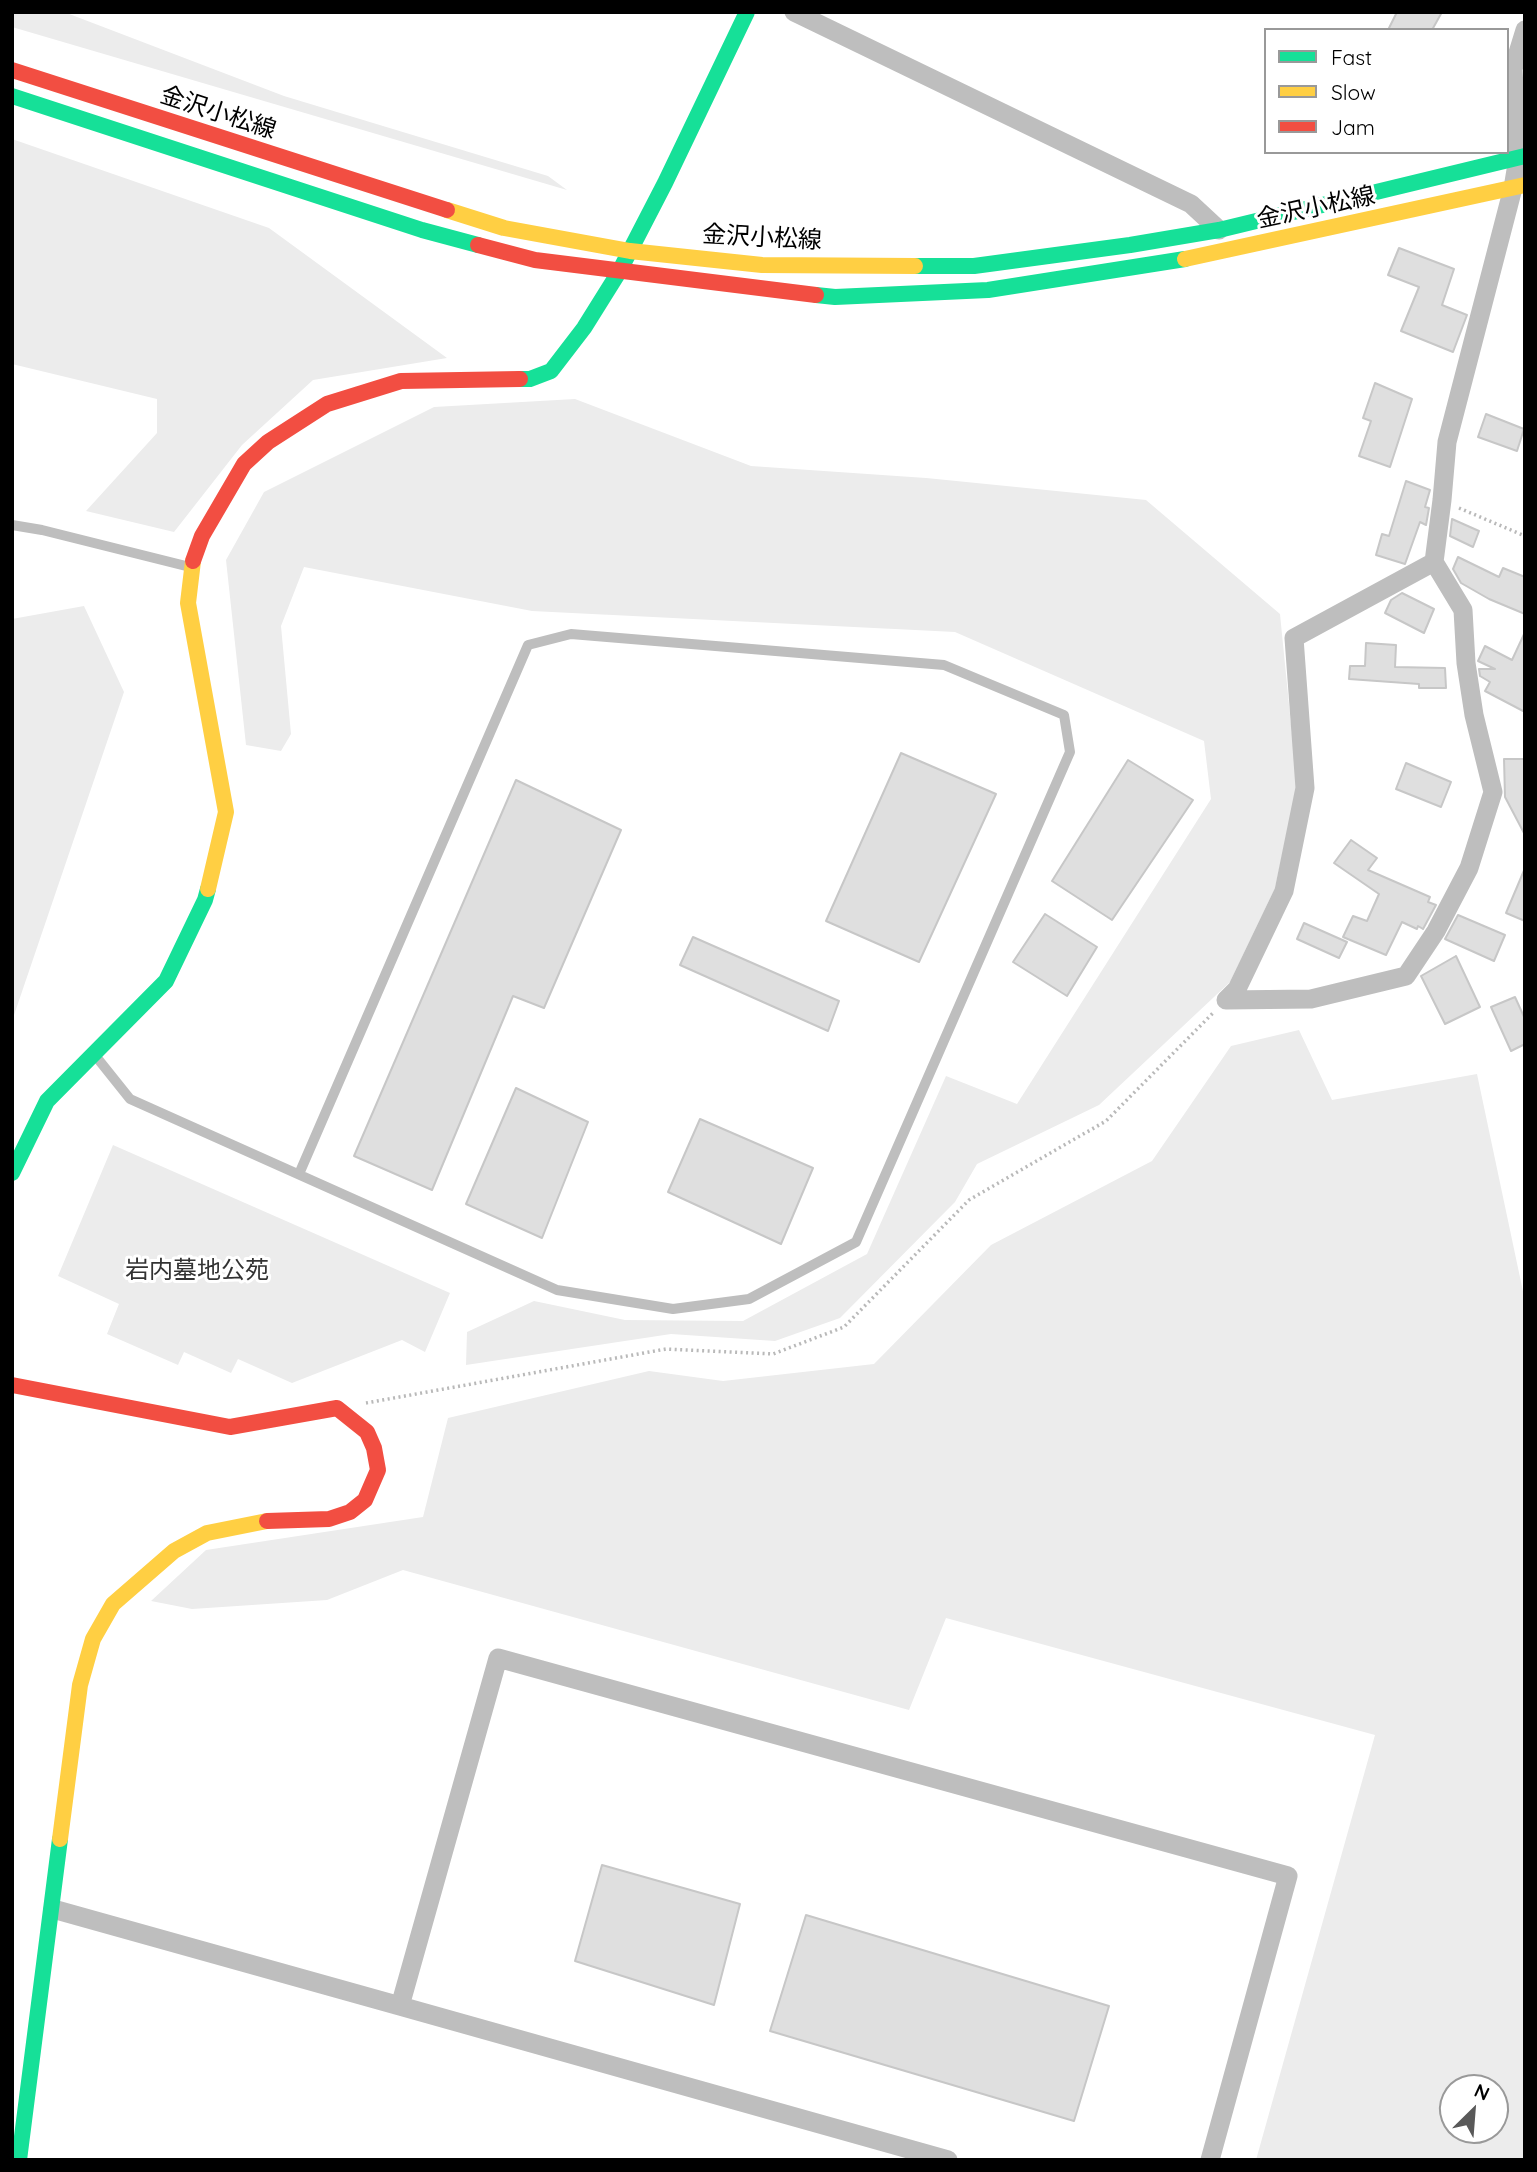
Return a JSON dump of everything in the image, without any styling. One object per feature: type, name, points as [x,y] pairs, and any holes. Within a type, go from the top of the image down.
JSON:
[{"type":"main road","points":[[12,1173],[47,1101],[166,981],[205,900],[226,812],[188,603],[191,567],[202,536],[244,464],[268,442],[327,404],[401,381],[530,379],[551,371],[584,328],[619,272],[747,12]]},
{"type":"main road","name":"金沢小松線","points":[[12,70],[503,228],[630,251],[762,265],[974,267],[1130,245],[1219,230],[1521,157]]},
{"type":"main road","name":"金沢小松線","points":[[12,96],[422,230],[535,260],[835,297],[988,290],[1210,255],[1519,187]]},
{"type":"main road","points":[[12,1385],[230,1427],[337,1408],[367,1432],[374,1448],[378,1471],[365,1500],[351,1512],[328,1519],[274,1520],[207,1533],[174,1551],[113,1604],[93,1639],[80,1685],[19,2160]]},
{"type":"street","points":[[794,12],[1191,204],[1219,230]]},
{"type":"street","points":[[1434,562],[1294,638],[1305,788],[1284,891],[1237,989],[1226,1000],[1311,999],[1406,976],[1436,931],[1469,868],[1493,792],[1466,663],[1464,610],[1434,562],[1443,500],[1447,442],[1519,187],[1521,157],[1513,69],[1525,30]]},
{"type":"street","points":[[400,2006],[498,1658],[1288,1876],[1210,2160]]},
{"type":"street","points":[[53,1909],[948,2160]]},
{"type":"lane","points":[[12,526],[41,530],[191,567]]},
{"type":"lane","points":[[94,1054],[130,1099],[557,1290],[673,1309],[749,1299],[856,1242],[1070,752],[1063,715],[944,665],[571,634],[528,645],[299,1174]]},
{"type":"path","points":[[1443,500],[1525,536]]},
{"type":"green space","points":[[12,12],[64,12],[284,96],[548,176],[567,190],[12,27]]},
{"type":"green space","points":[[12,139],[269,228],[447,358],[313,380],[242,445],[174,532],[86,511],[157,433],[157,399],[12,364]]},
{"type":"green space","points":[[575,399],[751,466],[926,478],[1146,500],[1280,614],[1297,785],[1275,888],[1230,982],[1099,1105],[977,1164],[955,1202],[840,1318],[775,1341],[671,1334],[466,1365],[467,1332],[534,1301],[625,1320],[743,1321],[867,1254],[946,1076],[1017,1104],[1211,799],[1204,741],[955,632],[532,611],[304,567],[281,626],[291,734],[281,751],[246,745],[226,560],[264,492],[434,407]]},
{"type":"green space","points":[[84,606],[124,692],[12,1021],[12,619]]},
{"type":"green space","points":[[1299,1030],[1332,1100],[1477,1074],[1525,1301],[1525,2160],[1256,2160],[1375,1735],[946,1618],[909,1710],[403,1570],[327,1600],[192,1609],[151,1601],[206,1550],[423,1517],[448,1418],[649,1371],[723,1381],[874,1364],[991,1245],[1152,1161],[1231,1046]]},
{"type":"green space","name":"岩内墓地公苑","points":[[113,1145],[450,1293],[425,1352],[402,1340],[292,1383],[238,1359],[231,1373],[184,1352],[178,1365],[107,1334],[119,1304],[58,1276]]},
{"type":"building","points":[[1397,12],[1442,12],[1433,28],[1389,28]]},
{"type":"building","points":[[1399,248],[1454,269],[1442,305],[1467,315],[1453,352],[1401,331],[1419,287],[1388,275]]},
{"type":"building","points":[[1375,383],[1412,399],[1390,467],[1359,456],[1371,421],[1363,418]]},
{"type":"building","points":[[1486,414],[1524,429],[1517,451],[1478,437]]},
{"type":"building","points":[[1406,481],[1430,490],[1425,507],[1429,508],[1426,525],[1420,522],[1405,564],[1376,555],[1382,534],[1389,536]]},
{"type":"building","points":[[1452,519],[1479,531],[1473,547],[1450,536]]},
{"type":"building","points":[[1458,557],[1499,577],[1503,568],[1525,577],[1525,614],[1489,599],[1461,583],[1453,569]]},
{"type":"building","points":[[1402,593],[1434,609],[1424,633],[1385,613],[1391,600]]},
{"type":"building","points":[[1525,632],[1525,712],[1485,691],[1490,682],[1480,676],[1479,669],[1495,669],[1478,661],[1485,646],[1512,660]]},
{"type":"building","points":[[1366,643],[1396,645],[1395,667],[1445,668],[1446,688],[1419,688],[1419,684],[1349,679],[1350,666],[1365,666]]},
{"type":"building","points":[[901,753],[996,794],[919,962],[826,921]]},
{"type":"building","points":[[1504,759],[1525,759],[1525,835],[1505,797]]},
{"type":"building","points":[[1128,760],[1193,800],[1112,920],[1052,881]]},
{"type":"building","points":[[1406,763],[1451,782],[1441,807],[1396,789]]},
{"type":"building","points":[[516,780],[621,830],[544,1008],[513,996],[432,1190],[354,1156]]},
{"type":"building","points":[[1351,840],[1377,858],[1368,870],[1430,897],[1428,902],[1436,905],[1423,929],[1402,922],[1386,955],[1343,937],[1353,916],[1367,921],[1379,894],[1334,863]]},
{"type":"building","points":[[1525,868],[1525,921],[1506,913]]},
{"type":"building","points":[[1045,914],[1097,947],[1067,996],[1013,962]]},
{"type":"building","points":[[1458,915],[1505,935],[1494,961],[1445,939]]},
{"type":"building","points":[[1304,923],[1347,942],[1339,958],[1297,939]]},
{"type":"building","points":[[693,937],[839,1001],[828,1031],[680,965]]},
{"type":"building","points":[[1456,956],[1480,1007],[1445,1024],[1421,976]]},
{"type":"building","points":[[1515,997],[1525,1019],[1525,1044],[1511,1051],[1491,1007]]},
{"type":"building","points":[[516,1088],[588,1122],[542,1238],[466,1204]]},
{"type":"building","points":[[700,1119],[813,1168],[781,1244],[668,1192]]},
{"type":"building","points":[[602,1865],[740,1904],[714,2005],[575,1961]]},
{"type":"building","points":[[806,1915],[1109,2006],[1074,2121],[770,2031]]},
{"type":"traffic: fast","points":[[520,379],[530,379],[551,371],[584,328],[619,272],[747,12]]},
{"type":"traffic: fast","points":[[12,96],[422,230],[478,245]]},
{"type":"traffic: fast","points":[[915,266],[974,266],[1219,230],[1525,156]]},
{"type":"traffic: fast","points":[[816,295],[835,297],[988,290],[1185,259]]},
{"type":"traffic: fast","points":[[12,1173],[47,1101],[166,981],[208,889]]},
{"type":"traffic: fast","points":[[19,2160],[60,1839]]},
{"type":"traffic: slow","points":[[1185,259],[1525,185]]},
{"type":"traffic: slow","points":[[447,210],[504,228],[630,251],[762,265],[915,266]]},
{"type":"traffic: slow","points":[[193,561],[188,603],[226,812],[208,889]]},
{"type":"traffic: slow","points":[[60,1839],[80,1685],[93,1639],[113,1604],[174,1551],[207,1533],[267,1521]]},
{"type":"traffic: jam","points":[[12,70],[447,210]]},
{"type":"traffic: jam","points":[[478,245],[535,260],[816,295]]},
{"type":"traffic: jam","points":[[193,561],[202,536],[244,464],[268,442],[327,404],[401,381],[520,379]]},
{"type":"traffic: jam","points":[[12,1385],[230,1427],[337,1408],[367,1432],[374,1448],[378,1470],[365,1500],[350,1512],[329,1519],[267,1521]]}]
